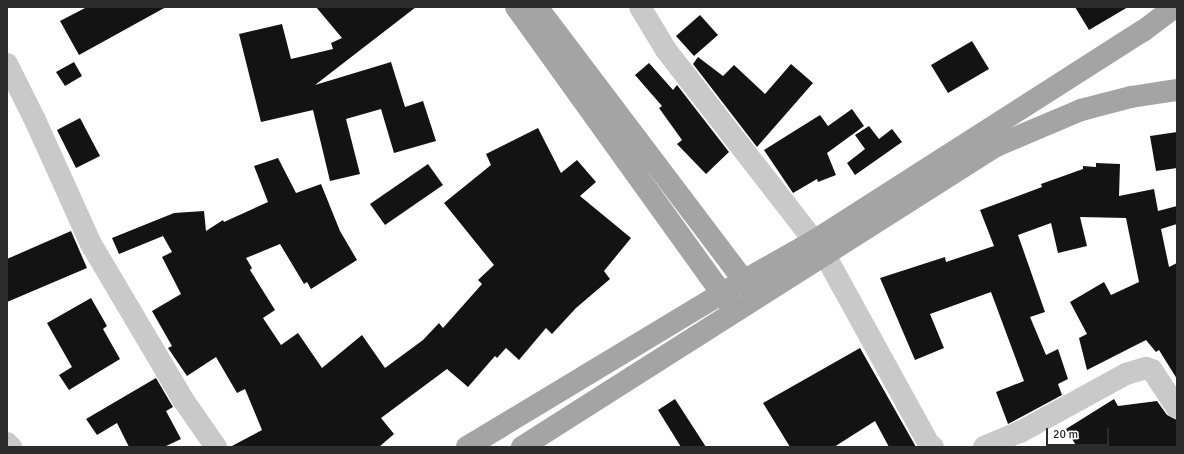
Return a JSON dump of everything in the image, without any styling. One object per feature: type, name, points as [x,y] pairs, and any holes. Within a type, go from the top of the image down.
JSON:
[{"type":"main road","points":[[516,7],[736,312]]},
{"type":"main road","points":[[537,7],[757,299]]},
{"type":"main road","points":[[522,447],[757,299],[820,248],[1137,35],[1175,7]]},
{"type":"main road","points":[[467,447],[722,293],[744,281],[820,248],[996,146],[1036,127],[1088,108],[1131,97],[1177,90]]},
{"type":"street","points":[[640,7],[666,50],[820,248],[929,444],[933,447]]},
{"type":"street","points":[[7,64],[35,120],[91,244],[184,401],[216,447]]},
{"type":"street","points":[[984,447],[1020,432],[1126,374],[1146,368],[1152,370],[1177,408]]},
{"type":"street","points":[[7,442],[11,447]]},
{"type":"building","points":[[87,7],[166,7],[79,55],[60,21]]},
{"type":"building","points":[[316,7],[416,7],[315,85],[391,62],[405,107],[423,101],[436,141],[394,153],[381,109],[346,119],[360,174],[330,181],[313,110],[261,122],[239,34],[282,24],[291,59],[333,49],[331,43],[342,38]]},
{"type":"building","points":[[1075,7],[1128,7],[1089,30]]},
{"type":"building","points":[[700,15],[718,35],[694,56],[676,36]]},
{"type":"building","points":[[972,41],[989,69],[948,93],[931,65]]},
{"type":"building","points":[[698,57],[723,76],[734,65],[765,94],[791,64],[813,83],[757,147],[693,64]]},
{"type":"building","points":[[74,62],[82,76],[65,86],[56,72]]},
{"type":"building","points":[[649,63],[673,90],[677,85],[729,152],[706,174],[677,144],[682,140],[659,108],[662,106],[635,75]]},
{"type":"building","points":[[852,109],[864,126],[827,153],[836,175],[818,182],[817,179],[793,193],[764,150],[820,115],[828,126]]},
{"type":"building","points":[[80,118],[100,156],[76,168],[57,130]]},
{"type":"building","points":[[869,126],[879,139],[892,129],[902,142],[855,175],[847,163],[865,149],[855,135]]},
{"type":"building","points":[[538,128],[561,173],[577,160],[596,182],[580,196],[631,238],[604,271],[610,279],[576,308],[552,334],[546,328],[519,360],[506,348],[497,358],[495,356],[468,387],[447,369],[381,418],[394,434],[379,447],[230,447],[262,430],[245,389],[237,393],[216,357],[187,376],[168,348],[172,346],[152,311],[181,294],[162,257],[172,252],[163,236],[119,254],[112,238],[174,213],[204,211],[206,231],[223,220],[224,222],[268,202],[254,166],[278,158],[296,193],[321,184],[340,231],[357,260],[311,289],[307,282],[304,284],[280,244],[246,258],[252,268],[250,270],[275,310],[263,318],[281,345],[298,333],[322,368],[362,335],[385,368],[423,340],[439,323],[443,328],[482,284],[478,280],[494,265],[444,203],[491,165],[486,154]]},
{"type":"building","points":[[1177,132],[1177,168],[1156,171],[1150,136]]},
{"type":"building","points":[[1096,163],[1120,164],[1119,196],[1154,189],[1158,211],[1177,206],[1177,224],[1161,229],[1169,267],[1177,263],[1177,379],[1159,350],[1156,352],[1146,340],[1087,370],[1079,338],[1087,334],[1070,302],[1104,282],[1111,295],[1139,282],[1126,218],[1080,217],[1087,246],[1058,253],[1051,223],[1018,235],[1045,312],[1030,317],[1046,355],[1058,349],[1068,379],[1058,384],[1062,395],[1008,424],[996,392],[1024,381],[991,292],[930,314],[944,348],[915,360],[880,278],[945,257],[946,262],[994,246],[980,210],[1042,187],[1041,184],[1083,169],[1083,166],[1096,167]]},
{"type":"building","points":[[428,164],[443,185],[385,225],[370,204]]},
{"type":"building","points":[[71,231],[87,268],[7,302],[7,259]]},
{"type":"building","points":[[91,298],[107,326],[103,329],[120,359],[69,390],[59,375],[72,367],[47,323]]},
{"type":"building","points":[[860,348],[916,447],[889,447],[875,421],[834,447],[790,447],[763,403]]},
{"type":"building","points":[[156,378],[173,407],[166,411],[181,439],[164,447],[129,447],[117,423],[97,435],[86,419]]},
{"type":"building","points":[[675,399],[706,447],[681,447],[658,410]]},
{"type":"building","points":[[1114,399],[1118,406],[1157,401],[1167,415],[1177,420],[1177,447],[1077,447],[1066,429]]}]
